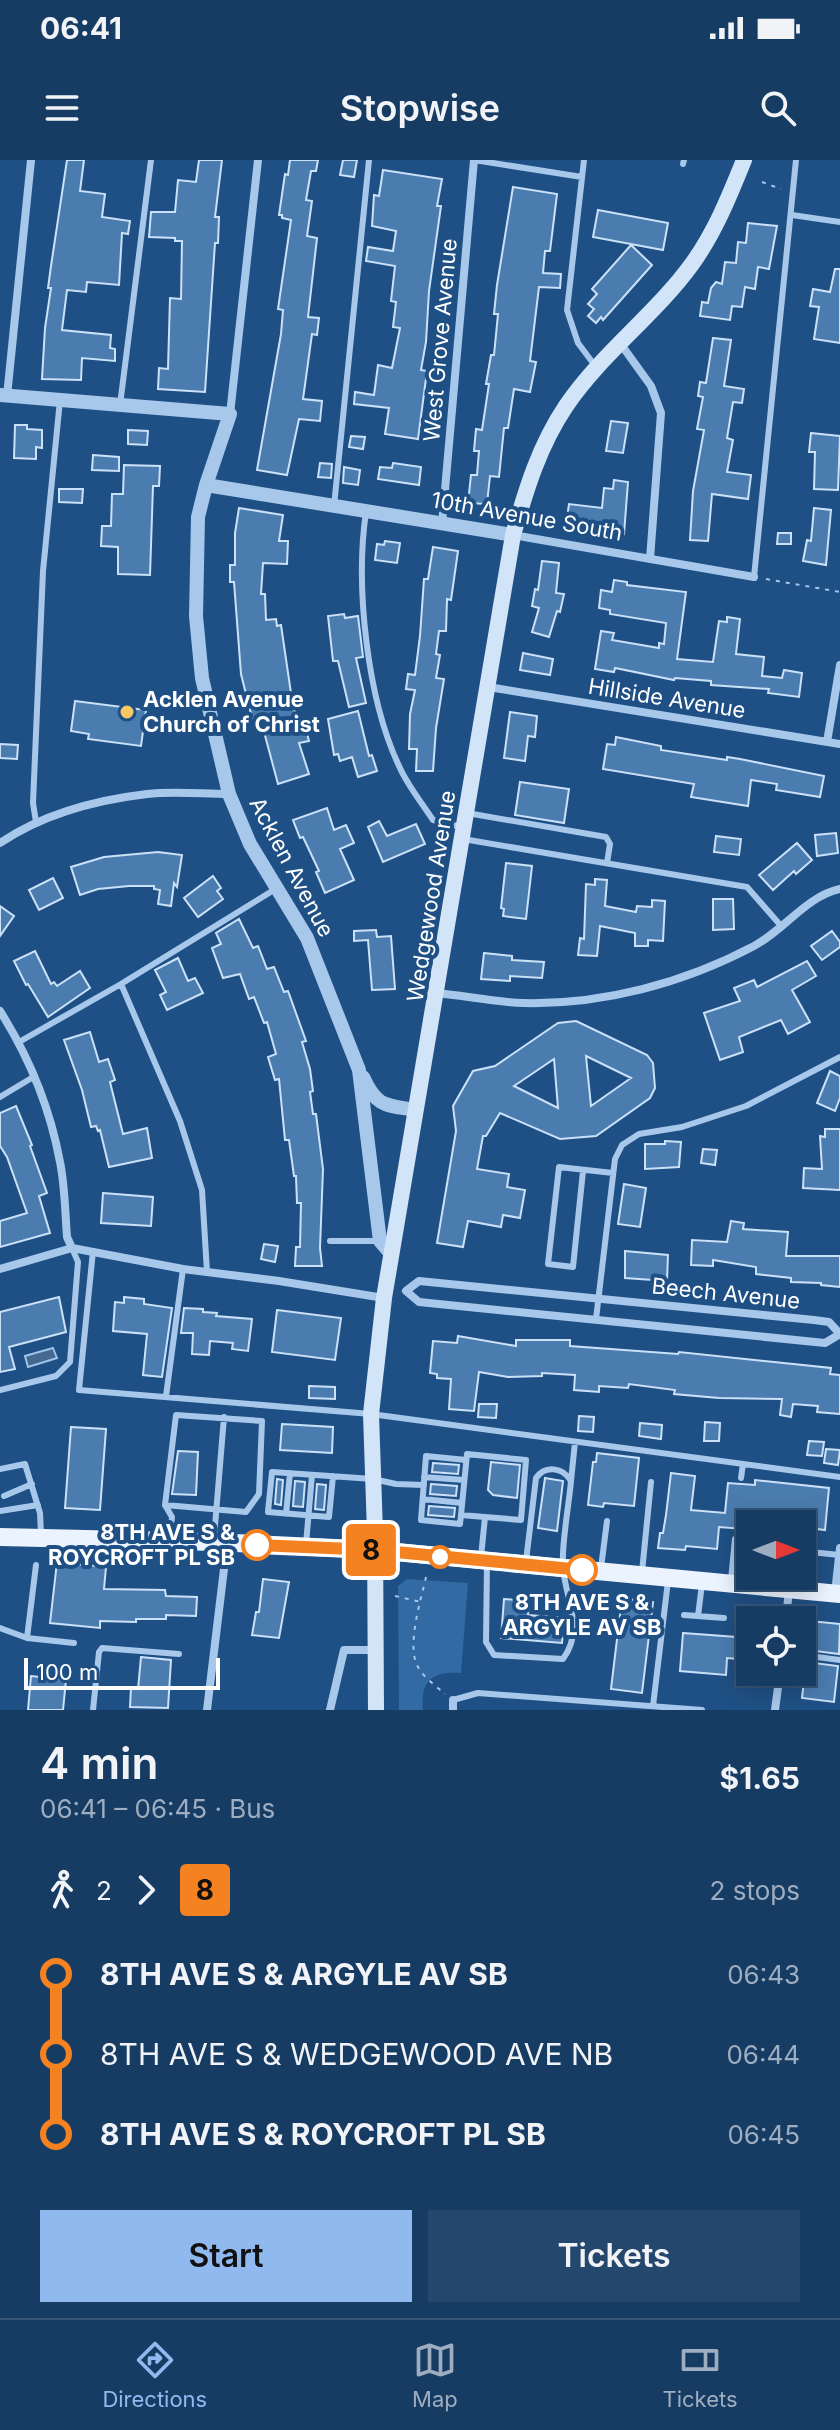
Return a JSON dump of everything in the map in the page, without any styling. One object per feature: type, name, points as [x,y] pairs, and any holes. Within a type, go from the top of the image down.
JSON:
[{"type":"main road","name":"Wedgewood Avenue","points":[[376,1710],[371,1414],[385,1294],[513,535],[532,469],[565,407],[596,367],[691,265],[721,217],[744,160]]},
{"type":"main road","points":[[0,1537],[170,1540],[375,1550],[736,1584]]},
{"type":"main road","points":[[805,1590],[837,1594]]},
{"type":"street","points":[[31,160],[3,395],[230,414]]},
{"type":"street","name":"Acklen Avenue","points":[[258,160],[230,414],[198,517],[196,616],[202,678],[229,794],[250,844],[307,938],[359,1070],[380,1241]]},
{"type":"street","name":"West Grove Avenue","points":[[442,524],[474,160]]},
{"type":"street","points":[[620,343],[651,386],[661,413],[650,559]]},
{"type":"street","name":"10th Avenue South","points":[[206,485],[754,577]]},
{"type":"street","points":[[827,742],[840,665]]},
{"type":"street","name":"Hillside Avenue","points":[[488,687],[840,744]]},
{"type":"street","points":[[0,843],[24,826],[84,806],[148,794],[229,794]]},
{"type":"street","points":[[437,993],[523,1003],[600,998],[674,980],[726,961],[769,938],[827,891],[840,889]]},
{"type":"street","points":[[0,1011],[35,1076],[61,1162],[67,1237],[72,1248]]},
{"type":"street","points":[[359,1070],[369,1091],[382,1105],[416,1110]]},
{"type":"street","points":[[380,1241],[392,1255]]},
{"type":"street","points":[[0,1269],[72,1248],[183,1269],[385,1294],[406,1291]]},
{"type":"street","name":"Beech Avenue","points":[[419,1281],[599,1298],[829,1322],[840,1334],[825,1343],[419,1302],[406,1291],[419,1281]]},
{"type":"street","points":[[631,1322],[633,1301]]},
{"type":"street","points":[[207,1710],[220,1542]]},
{"type":"street","points":[[837,1594],[840,1548]]},
{"type":"street","points":[[330,1710],[344,1650],[376,1650]]},
{"type":"street","points":[[775,1710],[778,1686]]},
{"type":"street","points":[[453,1700],[453,1710]]},
{"type":"lane","points":[[120,405],[151,160]]},
{"type":"lane","points":[[334,506],[369,160]]},
{"type":"lane","points":[[474,160],[582,177]]},
{"type":"lane","points":[[584,160],[567,310],[578,343],[596,367]]},
{"type":"lane","points":[[754,577],[796,160]]},
{"type":"lane","points":[[792,215],[840,222]]},
{"type":"lane","points":[[36,822],[33,803],[43,571],[60,400]]},
{"type":"lane","points":[[366,512],[362,559],[371,676],[383,728],[401,770],[433,820],[607,863],[747,887],[782,927]]},
{"type":"lane","points":[[465,827],[606,837],[610,844],[607,863]]},
{"type":"lane","points":[[19,1042],[121,984],[277,888]]},
{"type":"lane","points":[[121,984],[180,1121],[202,1190],[207,1272]]},
{"type":"lane","points":[[596,1319],[617,1151],[632,1137],[682,1127],[746,1106],[840,1057]]},
{"type":"lane","points":[[0,1097],[35,1076]]},
{"type":"lane","points":[[583,1171],[573,1267],[548,1264],[559,1167],[613,1173]]},
{"type":"lane","points":[[330,1241],[380,1241]]},
{"type":"lane","points":[[0,1390],[56,1376],[70,1362],[78,1262],[72,1248]]},
{"type":"lane","points":[[93,1251],[79,1390],[371,1414],[840,1477]]},
{"type":"lane","points":[[166,1396],[183,1269]]},
{"type":"lane","points":[[258,1421],[263,1405]]},
{"type":"lane","points":[[165,1505],[216,1512],[246,1512],[259,1494],[262,1421],[176,1415],[165,1505],[172,1517],[170,1540]]},
{"type":"lane","points":[[220,1542],[216,1512],[224,1417]]},
{"type":"lane","points":[[485,1517],[486,1642],[494,1655],[563,1659],[571,1648],[574,1618],[563,1568],[575,1442]]},
{"type":"lane","points":[[461,1515],[521,1520],[526,1460],[467,1454],[460,1524],[421,1520],[426,1456],[466,1460]]},
{"type":"lane","points":[[0,1469],[25,1464],[38,1505],[41,1538]]},
{"type":"lane","points":[[741,1478],[743,1464]]},
{"type":"lane","points":[[526,1565],[536,1478],[547,1469],[567,1474],[571,1481]]},
{"type":"lane","points":[[333,1476],[329,1517],[268,1512],[272,1472],[290,1473],[312,1475],[333,1476],[373,1479],[396,1484],[464,1480]]},
{"type":"lane","points":[[286,1514],[290,1473]]},
{"type":"lane","points":[[305,1548],[312,1475]]},
{"type":"lane","points":[[642,1575],[651,1482]]},
{"type":"lane","points":[[4,1496],[32,1484]]},
{"type":"lane","points":[[423,1499],[462,1503]]},
{"type":"lane","points":[[0,1511],[38,1505]]},
{"type":"lane","points":[[601,1572],[607,1521]]},
{"type":"lane","points":[[730,1583],[735,1539]]},
{"type":"lane","points":[[816,1553],[839,1555]]},
{"type":"lane","points":[[27,1638],[36,1565]]},
{"type":"lane","points":[[653,1706],[669,1578]]},
{"type":"lane","points":[[698,1616],[702,1580]]},
{"type":"lane","points":[[684,1615],[724,1618]]},
{"type":"lane","points":[[0,1628],[27,1638],[74,1643]]},
{"type":"lane","points":[[93,1710],[102,1648],[179,1654]]},
{"type":"lane","points":[[816,1657],[840,1660]]},
{"type":"lane","points":[[453,1700],[478,1693],[618,1707],[702,1710]]},
{"type":"path","points":[[762,182],[794,194]]},
{"type":"path","points":[[754,577],[840,592]]},
{"type":"path","points":[[426,1577],[413,1647],[416,1665],[423,1675],[453,1700]]},
{"type":"path","points":[[395,1596],[421,1602]]},
{"type":"shaded area","points":[[53,1348],[57,1358],[28,1367],[25,1356]]},
{"type":"shaded area","points":[[407,1579],[468,1583],[461,1673],[443,1674],[430,1680],[424,1691],[423,1710],[399,1710],[398,1586]]},
{"type":"building","points":[[67,160],[84,160],[80,191],[105,194],[102,217],[130,221],[128,234],[122,233],[119,285],[87,282],[86,292],[67,290],[62,330],[111,335],[110,348],[115,349],[115,361],[82,358],[81,380],[42,379],[51,288],[48,288]]},
{"type":"building","points":[[199,160],[222,160],[215,217],[219,217],[218,243],[215,243],[205,392],[158,389],[159,368],[168,369],[170,298],[181,299],[182,241],[149,237],[151,212],[175,212],[178,180],[196,182]]},
{"type":"building","points":[[290,160],[318,160],[316,171],[311,171],[306,200],[312,201],[307,236],[317,238],[308,317],[319,318],[317,335],[312,334],[303,399],[322,401],[320,421],[299,419],[287,475],[257,470],[281,334],[283,310],[278,309],[291,220],[279,215]]},
{"type":"building","points":[[343,160],[357,160],[354,177],[340,175]]},
{"type":"building","points":[[383,170],[442,179],[421,370],[427,371],[418,439],[385,434],[389,408],[354,404],[355,392],[374,395],[378,365],[392,368],[400,328],[393,327],[396,302],[391,301],[395,266],[366,261],[368,247],[393,251],[396,231],[372,226],[374,195],[379,196]]},
{"type":"building","points":[[513,187],[557,194],[550,251],[545,251],[543,273],[561,274],[560,288],[539,287],[530,361],[536,362],[530,392],[514,389],[508,428],[504,428],[499,477],[490,476],[487,504],[468,503],[471,475],[477,475],[479,451],[474,451],[476,429],[482,430],[489,384],[486,384],[491,355],[494,355],[497,285]]},
{"type":"building","points":[[598,210],[668,223],[663,250],[593,237]]},
{"type":"building","points":[[748,223],[777,226],[769,269],[758,267],[755,289],[745,287],[742,307],[732,306],[730,320],[700,316],[702,302],[708,303],[711,288],[716,282],[722,284],[725,262],[736,263],[738,242],[746,243]]},
{"type":"building","points":[[631,245],[652,265],[603,320],[601,317],[596,323],[588,316],[594,309],[588,304],[597,294],[592,289]]},
{"type":"building","points":[[835,269],[840,269],[840,343],[814,339],[819,307],[810,306],[813,289],[830,292]]},
{"type":"building","points":[[713,338],[731,340],[724,386],[744,389],[742,403],[733,402],[727,438],[733,440],[727,472],[751,475],[748,499],[712,494],[708,541],[690,540],[693,491],[704,430],[697,429],[703,397],[698,396],[700,382],[706,383]]},
{"type":"building","points":[[611,421],[628,423],[623,453],[606,451]]},
{"type":"building","points":[[15,425],[42,430],[42,448],[36,447],[36,459],[14,458]]},
{"type":"building","points":[[128,430],[148,431],[147,445],[128,444]]},
{"type":"building","points":[[811,433],[840,436],[838,490],[814,489],[815,452],[809,452]]},
{"type":"building","points":[[351,436],[365,437],[363,449],[349,447]]},
{"type":"building","points":[[93,455],[119,457],[119,471],[92,470]]},
{"type":"building","points":[[320,463],[332,464],[331,478],[318,477]]},
{"type":"building","points":[[393,463],[421,467],[419,485],[378,479],[380,467],[392,468]]},
{"type":"building","points":[[124,465],[160,466],[159,486],[153,486],[150,575],[118,574],[118,547],[101,546],[102,526],[111,526],[112,494],[123,494]]},
{"type":"building","points":[[344,467],[360,470],[358,485],[343,483]]},
{"type":"building","points":[[614,480],[628,482],[624,534],[566,525],[569,504],[602,508],[604,488],[613,489]]},
{"type":"building","points":[[59,489],[83,489],[82,503],[59,502]]},
{"type":"building","points":[[239,508],[283,515],[279,541],[288,541],[287,564],[263,563],[261,594],[265,594],[266,620],[276,619],[277,626],[281,625],[292,700],[299,728],[305,726],[309,741],[299,743],[309,774],[278,784],[263,728],[255,730],[241,674],[234,582],[230,582],[230,565],[235,565]]},
{"type":"building","points":[[814,508],[831,510],[826,565],[803,561],[807,540],[811,541]]},
{"type":"building","points":[[778,533],[791,533],[791,544],[777,544]]},
{"type":"building","points":[[385,541],[400,543],[397,563],[375,560],[377,544],[384,545]]},
{"type":"building","points":[[433,547],[458,551],[451,600],[447,599],[446,631],[439,631],[436,654],[440,655],[436,678],[444,679],[433,771],[416,771],[417,749],[409,749],[410,714],[415,690],[406,689],[408,674],[415,675],[424,579],[428,579]]},
{"type":"building","points":[[542,561],[559,563],[556,593],[564,594],[549,637],[532,632],[539,608],[532,606]]},
{"type":"building","points":[[614,580],[627,582],[627,585],[686,592],[677,659],[713,662],[719,621],[727,622],[727,617],[740,619],[736,654],[764,657],[762,676],[782,678],[784,670],[802,673],[799,697],[768,693],[769,689],[711,685],[711,681],[674,680],[615,668],[614,672],[595,669],[601,631],[614,633],[612,640],[659,648],[659,643],[664,644],[666,623],[610,614],[610,610],[599,608],[601,590],[612,592]]},
{"type":"building","points":[[344,614],[345,618],[358,616],[363,657],[356,658],[366,703],[349,707],[338,661],[333,661],[328,616]]},
{"type":"building","points":[[523,653],[553,659],[550,675],[520,670]]},
{"type":"building","points":[[75,701],[146,710],[141,746],[88,739],[89,734],[71,731]]},
{"type":"building","points":[[358,711],[369,756],[372,755],[377,771],[358,777],[352,757],[340,761],[338,754],[334,755],[328,719]]},
{"type":"building","points":[[510,712],[537,716],[535,737],[528,736],[525,761],[504,758]]},
{"type":"building","points":[[616,737],[661,746],[661,750],[727,760],[727,757],[740,759],[824,776],[820,797],[776,790],[777,784],[751,780],[748,806],[691,797],[694,784],[603,769],[607,744],[615,745]]},
{"type":"building","points":[[0,744],[18,745],[17,759],[0,758]]},
{"type":"building","points":[[520,782],[569,789],[564,823],[515,815]]},
{"type":"building","points":[[327,808],[334,830],[346,825],[354,843],[340,849],[354,880],[325,893],[316,872],[319,871],[293,820]]},
{"type":"building","points":[[379,821],[387,836],[416,824],[425,844],[383,862],[368,827]]},
{"type":"building","points":[[836,833],[838,853],[817,856],[815,835]]},
{"type":"building","points":[[716,836],[741,839],[739,855],[714,852]]},
{"type":"building","points":[[797,843],[812,860],[773,890],[759,875]]},
{"type":"building","points":[[158,852],[182,855],[171,906],[158,904],[160,890],[154,889],[154,886],[98,889],[80,895],[71,867],[104,857]]},
{"type":"building","points":[[506,863],[532,866],[526,919],[503,916],[504,909],[501,908]]},
{"type":"building","points":[[213,876],[221,888],[217,891],[223,899],[198,917],[184,898]]},
{"type":"building","points":[[53,878],[63,898],[39,910],[29,890]]},
{"type":"building","points":[[595,879],[607,880],[605,906],[636,912],[637,906],[652,907],[652,900],[665,901],[663,941],[648,940],[648,946],[635,946],[635,933],[600,926],[597,956],[578,955],[580,938],[584,939],[586,884],[595,885]]},
{"type":"building","points":[[713,899],[733,899],[734,929],[713,930]]},
{"type":"building","points":[[0,906],[14,916],[0,936]]},
{"type":"building","points":[[239,919],[253,948],[258,946],[267,969],[274,967],[284,992],[288,991],[306,1041],[302,1042],[310,1069],[313,1091],[310,1092],[323,1169],[322,1266],[295,1266],[296,1247],[300,1247],[301,1203],[297,1203],[296,1176],[289,1140],[285,1140],[279,1079],[275,1080],[268,1057],[276,1054],[267,1022],[264,1023],[254,997],[249,999],[240,974],[223,978],[212,948],[221,944],[216,933]]},
{"type":"building","points":[[376,930],[377,937],[391,936],[395,989],[372,990],[368,940],[354,941],[354,931]]},
{"type":"building","points":[[832,931],[840,947],[822,960],[811,946]]},
{"type":"building","points":[[35,951],[51,984],[54,982],[57,986],[80,971],[90,988],[48,1017],[14,961]]},
{"type":"building","points":[[484,953],[512,956],[512,960],[544,962],[542,978],[510,976],[510,981],[481,979]]},
{"type":"building","points":[[178,958],[188,981],[195,978],[203,993],[167,1010],[160,995],[166,992],[155,970]]},
{"type":"building","points":[[807,961],[816,976],[792,990],[810,1022],[788,1034],[781,1020],[739,1037],[743,1052],[720,1060],[704,1013],[740,1001],[734,988],[754,980],[757,987]]},
{"type":"building","points":[[576,1021],[647,1055],[653,1063],[655,1088],[650,1098],[596,1136],[560,1139],[500,1113],[486,1136],[483,1136],[477,1169],[509,1174],[507,1187],[525,1190],[520,1218],[503,1215],[501,1227],[468,1221],[463,1247],[437,1243],[456,1131],[453,1106],[473,1071],[495,1066],[558,1023]],"holes":[[[586,1056],[631,1078],[591,1106]],[[554,1059],[558,1108],[514,1086]]]},
{"type":"building","points":[[90,1032],[99,1062],[108,1059],[115,1080],[110,1082],[123,1134],[147,1128],[152,1158],[109,1167],[100,1130],[96,1126],[91,1127],[64,1040]]},
{"type":"building","points":[[830,1071],[840,1076],[840,1098],[835,1111],[817,1103]]},
{"type":"building","points":[[16,1106],[47,1193],[39,1196],[50,1233],[0,1247],[0,1221],[27,1213],[0,1146],[0,1113]]},
{"type":"building","points":[[825,1129],[840,1129],[840,1190],[803,1188],[804,1168],[822,1169],[820,1136],[825,1137]]},
{"type":"building","points":[[665,1141],[681,1142],[679,1167],[645,1169],[645,1144],[665,1144]]},
{"type":"building","points":[[703,1149],[717,1150],[715,1165],[701,1163]]},
{"type":"building","points":[[624,1184],[646,1188],[640,1227],[618,1224]]},
{"type":"building","points":[[103,1193],[153,1197],[151,1226],[101,1223]]},
{"type":"building","points":[[731,1221],[744,1223],[743,1229],[788,1232],[786,1256],[840,1256],[840,1287],[791,1282],[791,1278],[756,1274],[756,1267],[713,1260],[713,1266],[691,1265],[692,1240],[727,1242]]},
{"type":"building","points":[[264,1244],[278,1246],[275,1262],[261,1259]]},
{"type":"building","points":[[625,1251],[668,1255],[667,1281],[625,1278]]},
{"type":"building","points":[[59,1297],[66,1332],[9,1347],[15,1369],[0,1372],[0,1312]]},
{"type":"building","points":[[124,1297],[144,1299],[144,1304],[172,1308],[162,1377],[143,1375],[147,1334],[113,1331],[115,1302],[124,1303]]},
{"type":"building","points":[[184,1308],[203,1309],[203,1312],[217,1313],[216,1316],[252,1319],[248,1351],[232,1349],[233,1343],[210,1341],[209,1355],[192,1354],[193,1333],[181,1333]]},
{"type":"building","points":[[277,1310],[341,1318],[335,1360],[272,1352]]},
{"type":"building","points":[[458,1336],[516,1346],[516,1340],[570,1340],[570,1346],[679,1352],[831,1368],[830,1374],[840,1375],[840,1414],[817,1412],[818,1406],[793,1404],[791,1417],[780,1415],[782,1399],[674,1394],[675,1390],[629,1384],[628,1388],[599,1386],[599,1392],[574,1390],[575,1375],[542,1373],[542,1376],[508,1377],[479,1372],[474,1411],[449,1409],[451,1379],[437,1378],[437,1374],[430,1373],[433,1341],[457,1343]]},
{"type":"building","points":[[309,1386],[335,1387],[335,1399],[309,1398]]},
{"type":"building","points":[[479,1404],[497,1404],[496,1418],[478,1417]]},
{"type":"building","points":[[579,1416],[594,1417],[593,1432],[578,1431]]},
{"type":"building","points":[[705,1422],[720,1423],[719,1441],[704,1441]]},
{"type":"building","points":[[640,1423],[662,1425],[661,1439],[639,1436]]},
{"type":"building","points":[[282,1424],[333,1427],[332,1453],[280,1450]]},
{"type":"building","points":[[71,1427],[106,1429],[100,1510],[65,1508]]},
{"type":"building","points":[[809,1441],[824,1442],[822,1456],[807,1455]]},
{"type":"building","points":[[826,1449],[840,1450],[838,1465],[824,1463]]},
{"type":"building","points":[[178,1451],[198,1452],[196,1495],[172,1494]]},
{"type":"building","points":[[597,1453],[639,1458],[634,1506],[588,1505],[593,1462],[596,1462]]},
{"type":"building","points":[[491,1462],[520,1465],[517,1498],[493,1495],[488,1490]]},
{"type":"building","points":[[433,1463],[459,1465],[458,1474],[432,1472]]},
{"type":"building","points":[[671,1473],[695,1476],[691,1510],[725,1513],[728,1483],[755,1485],[755,1480],[829,1488],[825,1530],[816,1529],[816,1510],[736,1510],[736,1528],[719,1527],[717,1549],[686,1546],[685,1550],[658,1548],[660,1533],[663,1533]]},
{"type":"building","points":[[545,1478],[563,1481],[557,1531],[538,1528]]},
{"type":"building","points":[[277,1479],[283,1480],[281,1505],[275,1504]]},
{"type":"building","points":[[295,1481],[305,1482],[303,1507],[293,1506]]},
{"type":"building","points":[[317,1484],[326,1485],[324,1510],[315,1509]]},
{"type":"building","points":[[431,1484],[457,1486],[456,1496],[430,1494]]},
{"type":"building","points":[[429,1506],[455,1508],[454,1517],[428,1515]]},
{"type":"building","points":[[57,1562],[106,1567],[104,1589],[165,1590],[166,1596],[197,1597],[196,1616],[166,1615],[166,1619],[136,1619],[136,1622],[100,1621],[100,1628],[50,1623]]},
{"type":"building","points":[[263,1579],[289,1582],[279,1638],[252,1635],[256,1612],[259,1612]]},
{"type":"building","points":[[622,1598],[653,1602],[642,1693],[611,1689]]},
{"type":"building","points":[[504,1599],[529,1601],[528,1615],[564,1618],[562,1643],[501,1638]]},
{"type":"building","points":[[816,1622],[840,1624],[839,1654],[816,1651]]},
{"type":"building","points":[[683,1633],[736,1637],[736,1659],[727,1658],[726,1675],[680,1671]]},
{"type":"building","points":[[141,1657],[171,1660],[168,1708],[130,1707],[131,1688],[138,1689]]},
{"type":"building","points":[[816,1663],[838,1666],[834,1702],[802,1698],[803,1686],[816,1686]]},
{"type":"building","points":[[31,1676],[66,1680],[63,1710],[28,1710]]},
{"type":"bus line","name":"8","points":[[257,1545],[375,1550],[582,1570]]},
{"type":"place","name":"Acklen Avenue Church of Christ","points":[[127,712]]},
{"type":"place","name":"8TH AVE S & ROYCROFT PL SB","points":[[257,1545]]},
{"type":"place","name":"8TH AVE S & ARGYLE AV SB","points":[[582,1570]]}]
